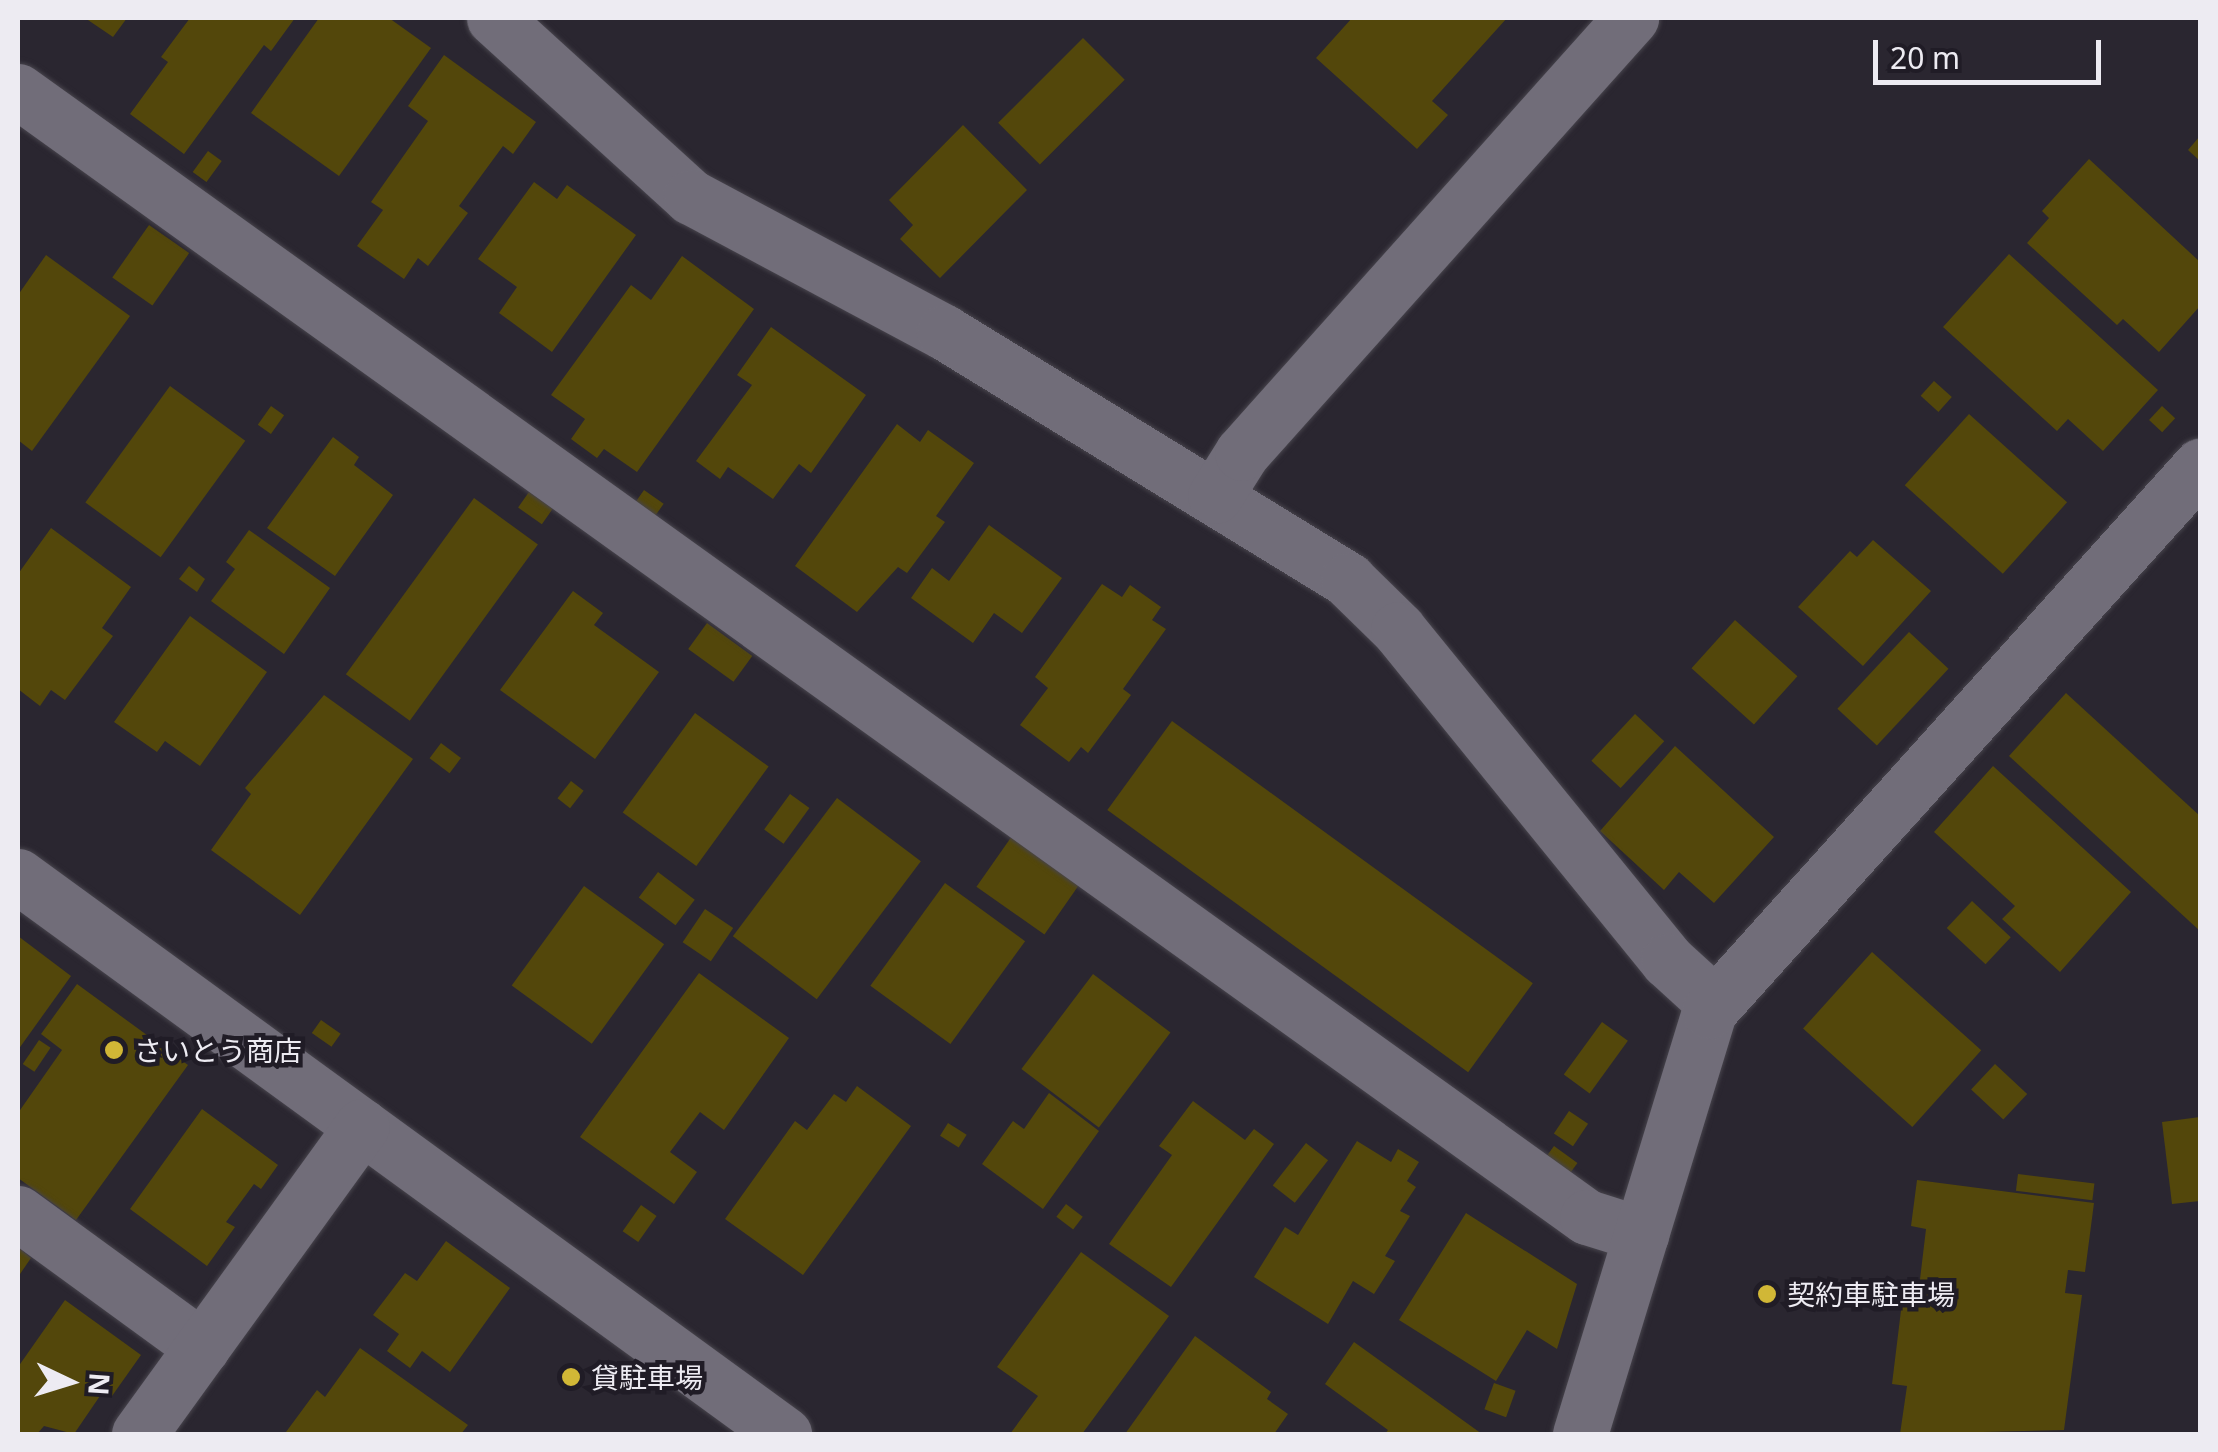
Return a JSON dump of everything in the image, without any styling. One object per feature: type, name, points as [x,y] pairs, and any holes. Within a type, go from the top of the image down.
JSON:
[{"type":"street","points":[[494,18],[692,197],[944,332],[1348,580],[1398,628],[1668,961],[1714,1003]]},
{"type":"street","points":[[1215,496],[1242,453],[1631,18]]},
{"type":"street","points":[[18,91],[1587,1217],[1641,1234]]},
{"type":"street","points":[[1580,1434],[1714,1003],[2200,466]]},
{"type":"street","points":[[18,876],[362,1126],[721,1416],[784,1434]]},
{"type":"street","points":[[139,1434],[362,1126]]},
{"type":"street","points":[[18,1212],[202,1347]]},
{"type":"building","points":[[85,18],[127,18],[113,37]]},
{"type":"building","points":[[190,18],[295,18],[271,51],[264,45],[184,154],[130,114],[168,62],[161,57]]},
{"type":"building","points":[[319,18],[389,18],[431,48],[339,176],[251,113]]},
{"type":"building","points":[[1352,18],[1507,18],[1432,101],[1448,115],[1417,149],[1316,58]]},
{"type":"building","points":[[1083,38],[1125,80],[1040,165],[998,123]]},
{"type":"building","points":[[444,55],[536,122],[513,154],[503,146],[459,206],[468,213],[428,266],[418,258],[404,279],[357,246],[383,210],[371,202],[428,121],[408,106]]},
{"type":"building","points":[[963,125],[1027,190],[940,278],[900,239],[913,225],[889,200]]},
{"type":"building","points":[[2200,136],[2200,161],[2188,150]]},
{"type":"building","points":[[208,151],[222,161],[206,182],[193,172]]},
{"type":"building","points":[[2089,159],[2200,262],[2200,306],[2159,352],[2123,319],[2117,325],[2027,243],[2049,218],[2042,211]]},
{"type":"building","points":[[534,182],[557,199],[567,185],[636,235],[552,352],[499,313],[517,287],[478,259]]},
{"type":"building","points":[[149,225],[189,253],[152,306],[112,277]]},
{"type":"building","points":[[2009,254],[2158,390],[2103,451],[2068,419],[2057,431],[1943,327]]},
{"type":"building","points":[[46,255],[130,316],[32,451],[18,440],[18,295]]},
{"type":"building","points":[[682,256],[754,309],[637,472],[604,449],[597,458],[571,439],[585,419],[551,395],[631,285],[651,300]]},
{"type":"building","points":[[771,327],[866,395],[811,473],[799,464],[773,499],[728,467],[720,479],[696,461],[752,385],[737,375]]},
{"type":"building","points":[[1934,381],[1952,397],[1938,412],[1921,396]]},
{"type":"building","points":[[170,386],[245,441],[161,557],[85,502]]},
{"type":"building","points":[[271,406],[284,415],[271,434],[258,425]]},
{"type":"building","points":[[2162,406],[2175,418],[2162,432],[2149,420]]},
{"type":"building","points":[[1969,414],[2067,502],[2003,574],[1905,485]]},
{"type":"building","points":[[897,424],[920,442],[928,430],[974,463],[936,516],[945,522],[907,573],[898,567],[857,612],[795,566]]},
{"type":"building","points":[[333,437],[359,457],[354,465],[393,495],[335,576],[267,528]]},
{"type":"building","points":[[644,490],[664,504],[655,516],[635,502]]},
{"type":"building","points":[[529,492],[553,509],[542,524],[518,508]]},
{"type":"building","points":[[474,498],[538,544],[410,721],[346,674]]},
{"type":"building","points":[[989,525],[1062,578],[1022,633],[994,613],[973,643],[911,598],[932,568],[949,581]]},
{"type":"building","points":[[51,528],[131,587],[102,628],[113,636],[65,700],[51,690],[40,706],[18,689],[18,574]]},
{"type":"building","points":[[249,530],[330,588],[284,654],[211,601],[235,569],[226,562]]},
{"type":"building","points":[[1873,540],[1931,591],[1863,666],[1798,607],[1850,551],[1857,557]]},
{"type":"building","points":[[189,566],[205,579],[197,592],[179,579]]},
{"type":"building","points":[[1102,584],[1122,597],[1130,585],[1161,607],[1152,620],[1166,629],[1123,689],[1131,695],[1088,753],[1081,747],[1069,762],[1020,725],[1048,688],[1035,677]]},
{"type":"building","points":[[573,591],[603,613],[594,625],[659,672],[595,759],[500,690]]},
{"type":"building","points":[[190,616],[267,672],[200,766],[165,741],[157,752],[114,722]]},
{"type":"building","points":[[1735,620],[1797,676],[1754,725],[1692,668]]},
{"type":"building","points":[[707,623],[752,656],[733,682],[688,649]]},
{"type":"building","points":[[1909,632],[1948,669],[1877,746],[1837,709]]},
{"type":"building","points":[[2066,693],[2200,816],[2200,931],[2009,756]]},
{"type":"building","points":[[324,695],[413,759],[300,915],[211,850],[251,794],[245,788]]},
{"type":"building","points":[[695,713],[769,766],[696,866],[623,813]]},
{"type":"building","points":[[1635,714],[1664,741],[1621,788],[1591,761]]},
{"type":"building","points":[[1172,721],[1533,983],[1468,1072],[1107,810]]},
{"type":"building","points":[[441,743],[461,758],[450,773],[430,758]]},
{"type":"building","points":[[1675,746],[1774,837],[1714,903],[1679,872],[1664,890],[1600,831]]},
{"type":"building","points":[[1993,766],[2131,892],[2060,972],[2002,919],[2015,906],[1934,832]]},
{"type":"building","points":[[571,781],[584,791],[570,808],[557,798]]},
{"type":"building","points":[[790,794],[809,808],[784,844],[764,830]]},
{"type":"building","points":[[837,798],[921,861],[817,999],[733,936]]},
{"type":"building","points":[[1012,836],[1080,884],[1044,934],[976,887]]},
{"type":"building","points":[[658,872],[695,900],[675,925],[639,898]]},
{"type":"building","points":[[945,883],[1025,941],[950,1044],[870,986]]},
{"type":"building","points":[[584,886],[664,944],[592,1044],[512,986]]},
{"type":"building","points":[[1972,901],[2011,937],[1986,964],[1947,928]]},
{"type":"building","points":[[705,909],[733,928],[711,961],[683,942]]},
{"type":"building","points":[[18,936],[71,976],[18,1050]]},
{"type":"building","points":[[1872,952],[1981,1050],[1912,1127],[1803,1029]]},
{"type":"building","points":[[699,973],[789,1038],[724,1130],[700,1112],[670,1152],[697,1172],[674,1204],[580,1137]]},
{"type":"building","points":[[1093,974],[1170,1032],[1099,1127],[1021,1069]]},
{"type":"building","points":[[77,984],[188,1065],[76,1220],[18,1178],[18,1113],[62,1050],[41,1034]]},
{"type":"building","points":[[321,1020],[341,1034],[331,1047],[312,1033]]},
{"type":"building","points":[[1602,1022],[1628,1041],[1590,1093],[1564,1075]]},
{"type":"building","points":[[39,1040],[51,1048],[34,1072],[23,1064]]},
{"type":"building","points":[[1995,1064],[2027,1094],[2003,1120],[1971,1090]]},
{"type":"building","points":[[857,1086],[911,1126],[803,1275],[725,1219],[795,1121],[807,1130],[834,1094],[846,1102]]},
{"type":"building","points":[[1049,1093],[1099,1131],[1043,1209],[982,1164],[1013,1121],[1024,1129]]},
{"type":"building","points":[[1193,1101],[1245,1140],[1254,1129],[1274,1144],[1171,1287],[1109,1244],[1172,1155],[1159,1146]]},
{"type":"building","points":[[202,1109],[278,1165],[261,1189],[254,1184],[226,1222],[235,1227],[207,1266],[130,1209]]},
{"type":"building","points":[[1569,1111],[1588,1124],[1573,1146],[1554,1133]]},
{"type":"building","points":[[2200,1117],[2200,1201],[2172,1204],[2162,1122]]},
{"type":"building","points":[[948,1123],[967,1135],[959,1147],[940,1136]]},
{"type":"building","points":[[1357,1141],[1391,1162],[1398,1149],[1419,1162],[1407,1181],[1416,1187],[1400,1211],[1410,1216],[1385,1256],[1395,1261],[1374,1294],[1353,1281],[1328,1324],[1254,1277],[1285,1227],[1298,1235]]},
{"type":"building","points":[[1306,1143],[1328,1160],[1295,1203],[1273,1186]]},
{"type":"building","points":[[1554,1146],[1577,1163],[1567,1178],[1543,1161]]},
{"type":"building","points":[[2018,1174],[2094,1183],[2092,1200],[2016,1191]]},
{"type":"building","points":[[1917,1180],[2094,1203],[2085,1272],[2068,1270],[2065,1293],[2082,1295],[2064,1430],[1900,1434],[1907,1386],[1892,1384],[1903,1294],[1918,1296],[1926,1229],[1911,1226]]},
{"type":"building","points":[[1066,1204],[1083,1217],[1073,1229],[1056,1217]]},
{"type":"building","points":[[641,1205],[657,1216],[638,1242],[623,1231]]},
{"type":"building","points":[[1466,1213],[1577,1284],[1557,1349],[1527,1330],[1496,1381],[1399,1320]]},
{"type":"building","points":[[446,1241],[510,1288],[450,1372],[422,1351],[410,1368],[387,1351],[399,1334],[373,1315],[405,1273],[417,1281]]},
{"type":"building","points":[[18,1247],[31,1258],[18,1277]]},
{"type":"building","points":[[1081,1252],[1169,1316],[1082,1434],[1010,1434],[1038,1396],[997,1367]]},
{"type":"building","points":[[65,1300],[141,1355],[112,1396],[104,1390],[74,1434],[44,1426],[37,1434],[18,1434],[18,1367]]},
{"type":"building","points":[[1195,1336],[1271,1392],[1267,1399],[1288,1414],[1274,1434],[1125,1434]]},
{"type":"building","points":[[1354,1342],[1482,1434],[1385,1434],[1388,1430],[1325,1384]]},
{"type":"building","points":[[360,1348],[468,1425],[461,1434],[286,1432],[317,1390],[325,1397]]},
{"type":"building","points":[[1494,1383],[1516,1391],[1506,1417],[1484,1409]]},
{"type":"place","name":"さいとう商店","points":[[114,1050]]},
{"type":"place","name":"契約車駐車場","points":[[1767,1294]]},
{"type":"place","name":"貸駐車場","points":[[571,1377]]}]
